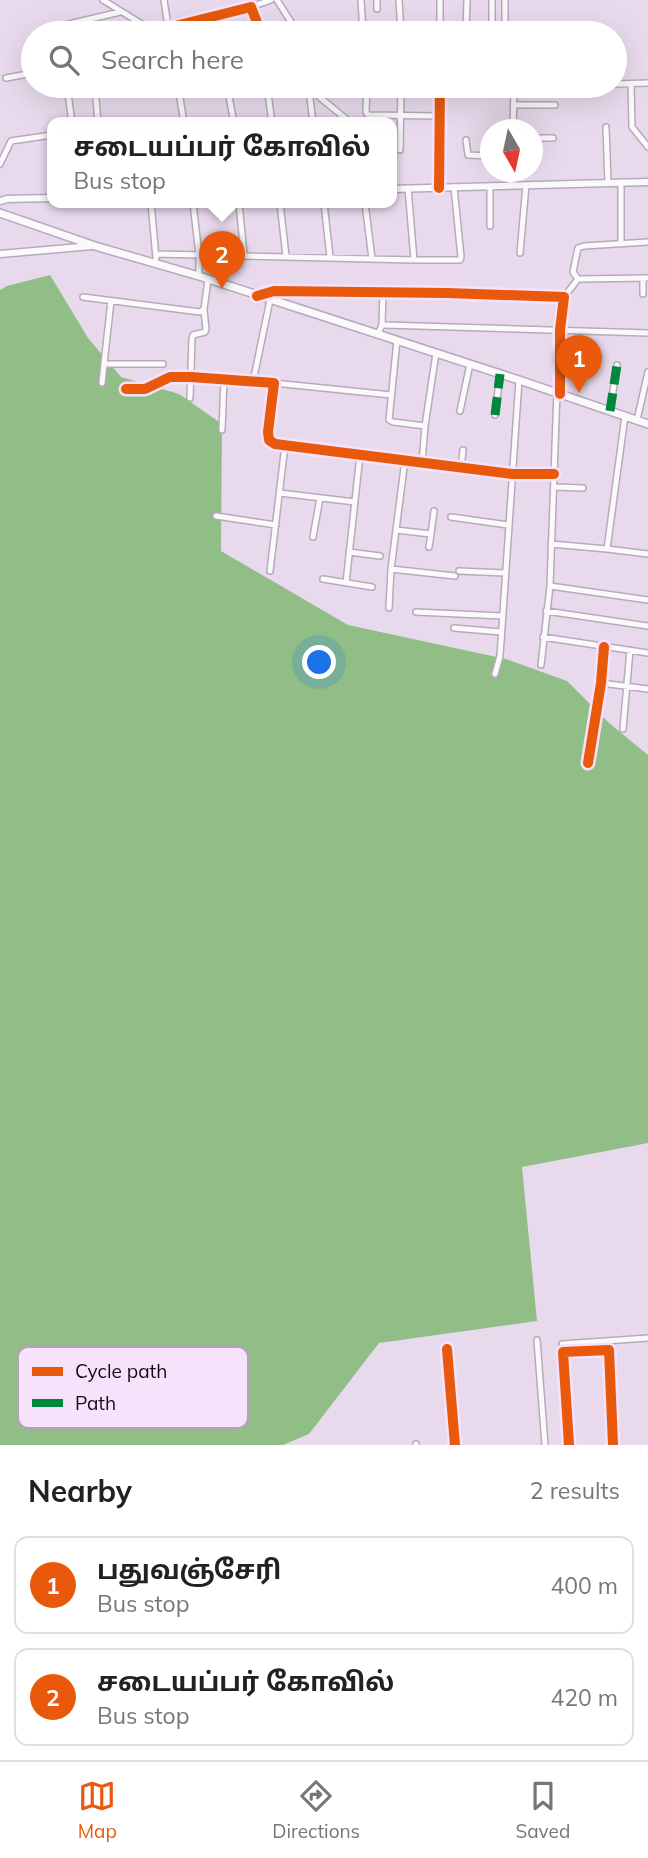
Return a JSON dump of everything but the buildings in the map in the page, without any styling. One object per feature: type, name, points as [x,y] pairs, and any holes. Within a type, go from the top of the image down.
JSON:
[{"type":"main road","points":[[0,213],[95,246],[199,276],[397,340],[648,424]]},
{"type":"street","points":[[103,0],[135,21]]},
{"type":"street","points":[[164,0],[168,21]]},
{"type":"street","points":[[197,21],[251,3],[271,0]]},
{"type":"street","points":[[277,0],[290,21]]},
{"type":"street","points":[[361,0],[362,21]]},
{"type":"street","points":[[377,0],[377,9]]},
{"type":"street","points":[[399,0],[400,21]]},
{"type":"street","points":[[440,0],[440,21]]},
{"type":"street","points":[[466,21],[467,0]]},
{"type":"street","points":[[492,0],[492,21]]},
{"type":"street","points":[[505,0],[505,21]]},
{"type":"street","points":[[251,3],[257,21]]},
{"type":"street","points":[[82,21],[122,12]]},
{"type":"street","points":[[213,16],[214,21]]},
{"type":"street","points":[[6,78],[21,75]]},
{"type":"street","points":[[627,84],[648,83]]},
{"type":"street","points":[[631,84],[632,127],[648,147]]},
{"type":"street","points":[[69,98],[71,117]]},
{"type":"street","points":[[97,98],[98,117]]},
{"type":"street","points":[[180,98],[183,117]]},
{"type":"street","points":[[229,98],[233,117]]},
{"type":"street","points":[[269,98],[271,117]]},
{"type":"street","points":[[311,98],[312,117]]},
{"type":"street","points":[[323,98],[344,117]]},
{"type":"street","points":[[367,98],[368,115],[439,116]]},
{"type":"street","points":[[400,150],[401,98]]},
{"type":"street","points":[[439,188],[440,98]]},
{"type":"street","points":[[513,119],[514,98]]},
{"type":"street","points":[[514,105],[555,105]]},
{"type":"street","points":[[606,127],[608,183]]},
{"type":"street","points":[[0,164],[11,141],[47,136]]},
{"type":"street","points":[[543,138],[553,138]]},
{"type":"street","points":[[466,140],[468,155],[480,156]]},
{"type":"street","points":[[621,182],[621,243]]},
{"type":"street","points":[[397,189],[648,182]]},
{"type":"street","points":[[520,253],[526,185]]},
{"type":"street","points":[[490,186],[490,226]]},
{"type":"street","points":[[156,254],[460,260],[454,187]]},
{"type":"street","points":[[408,188],[414,260]]},
{"type":"street","points":[[0,201],[47,198]]},
{"type":"street","points":[[151,208],[157,264]]},
{"type":"street","points":[[194,208],[199,276]]},
{"type":"street","points":[[239,208],[244,255]]},
{"type":"street","points":[[281,208],[286,256]]},
{"type":"street","points":[[325,208],[330,257]]},
{"type":"street","points":[[366,208],[372,259]]},
{"type":"street","points":[[579,279],[573,272],[578,248],[648,242]]},
{"type":"street","points":[[0,254],[95,246]]},
{"type":"street","points":[[579,279],[645,278],[643,294]]},
{"type":"street","points":[[190,398],[192,338],[206,329],[204,309],[208,279]]},
{"type":"street","points":[[541,665],[550,586],[560,330],[564,298],[579,279]]},
{"type":"street","points":[[257,296],[274,291],[564,298]]},
{"type":"street","points":[[378,334],[382,325],[383,292]]},
{"type":"street","points":[[83,297],[198,312],[204,309]]},
{"type":"street","points":[[253,382],[270,300]]},
{"type":"street","points":[[102,383],[111,301]]},
{"type":"street","points":[[382,325],[648,333]]},
{"type":"street","points":[[397,340],[389,416],[391,421],[425,426]]},
{"type":"street","points":[[422,463],[436,353]]},
{"type":"street","points":[[104,365],[163,364]]},
{"type":"street","points":[[460,411],[470,364]]},
{"type":"street","points":[[610,411],[617,365]]},
{"type":"street","points":[[637,420],[648,372]]},
{"type":"street","points":[[495,415],[500,374]]},
{"type":"street","points":[[126,389],[145,389],[170,377],[191,377],[391,396]]},
{"type":"street","points":[[222,430],[224,379]]},
{"type":"street","points":[[495,674],[500,656],[519,380]]},
{"type":"street","points":[[274,383],[268,432],[269,440],[275,444],[512,474],[554,474]]},
{"type":"street","points":[[607,549],[625,416]]},
{"type":"street","points":[[270,571],[285,445]]},
{"type":"street","points":[[461,468],[463,450]]},
{"type":"street","points":[[346,583],[360,455]]},
{"type":"street","points":[[389,608],[391,569],[405,460]]},
{"type":"street","points":[[554,487],[583,488]]},
{"type":"street","points":[[280,494],[355,502]]},
{"type":"street","points":[[313,537],[320,498]]},
{"type":"street","points":[[429,547],[433,511]]},
{"type":"street","points":[[216,516],[276,525]]},
{"type":"street","points":[[451,517],[508,525]]},
{"type":"street","points":[[396,530],[431,534]]},
{"type":"street","points":[[551,544],[648,554]]},
{"type":"street","points":[[349,552],[380,556]]},
{"type":"street","points":[[391,569],[505,573]]},
{"type":"street","points":[[323,579],[372,587]]},
{"type":"street","points":[[550,586],[648,600]]},
{"type":"street","points":[[547,611],[648,626]]},
{"type":"street","points":[[416,612],[502,616]]},
{"type":"street","points":[[454,628],[501,632]]},
{"type":"street","points":[[543,637],[648,653]]},
{"type":"street","points":[[588,763],[604,647]]},
{"type":"street","points":[[623,729],[630,650]]},
{"type":"street","points":[[601,683],[648,689]]},
{"type":"street","points":[[562,1344],[648,1338]]},
{"type":"street","points":[[537,1340],[545,1445]]},
{"type":"street","points":[[605,1342],[605,1350]]},
{"type":"street","points":[[447,1349],[454,1445]]},
{"type":"street","points":[[569,1445],[563,1353],[605,1350],[609,1350],[613,1445]]},
{"type":"shaded area","points":[[50,275],[88,338],[121,377],[179,394],[222,424],[221,551],[348,625],[506,659],[567,681],[609,723],[648,755],[648,1143],[522,1167],[537,1321],[379,1343],[309,1434],[283,1445],[0,1445],[0,290]]},
{"type":"marked path","points":[[610,411],[617,365]]},
{"type":"marked path","points":[[495,415],[500,374]]},
{"type":"cycle path","points":[[195,21],[251,7],[256,21]]},
{"type":"cycle path","points":[[439,188],[440,98]]},
{"type":"cycle path","points":[[257,296],[274,291],[564,297],[560,330],[560,394]]},
{"type":"cycle path","points":[[126,389],[145,389],[170,377],[274,383],[268,432],[269,440],[275,444],[512,474],[554,474]]},
{"type":"cycle path","points":[[588,763],[604,647]]},
{"type":"cycle path","points":[[447,1349],[455,1445]]},
{"type":"cycle path","points":[[569,1445],[563,1352],[609,1350],[613,1445]]},
{"type":"place","name":"சடையப்பர் கோவில்","points":[[222,289]]},
{"type":"place","name":"பதுவஞ்சேரி","points":[[579,393]]}]
